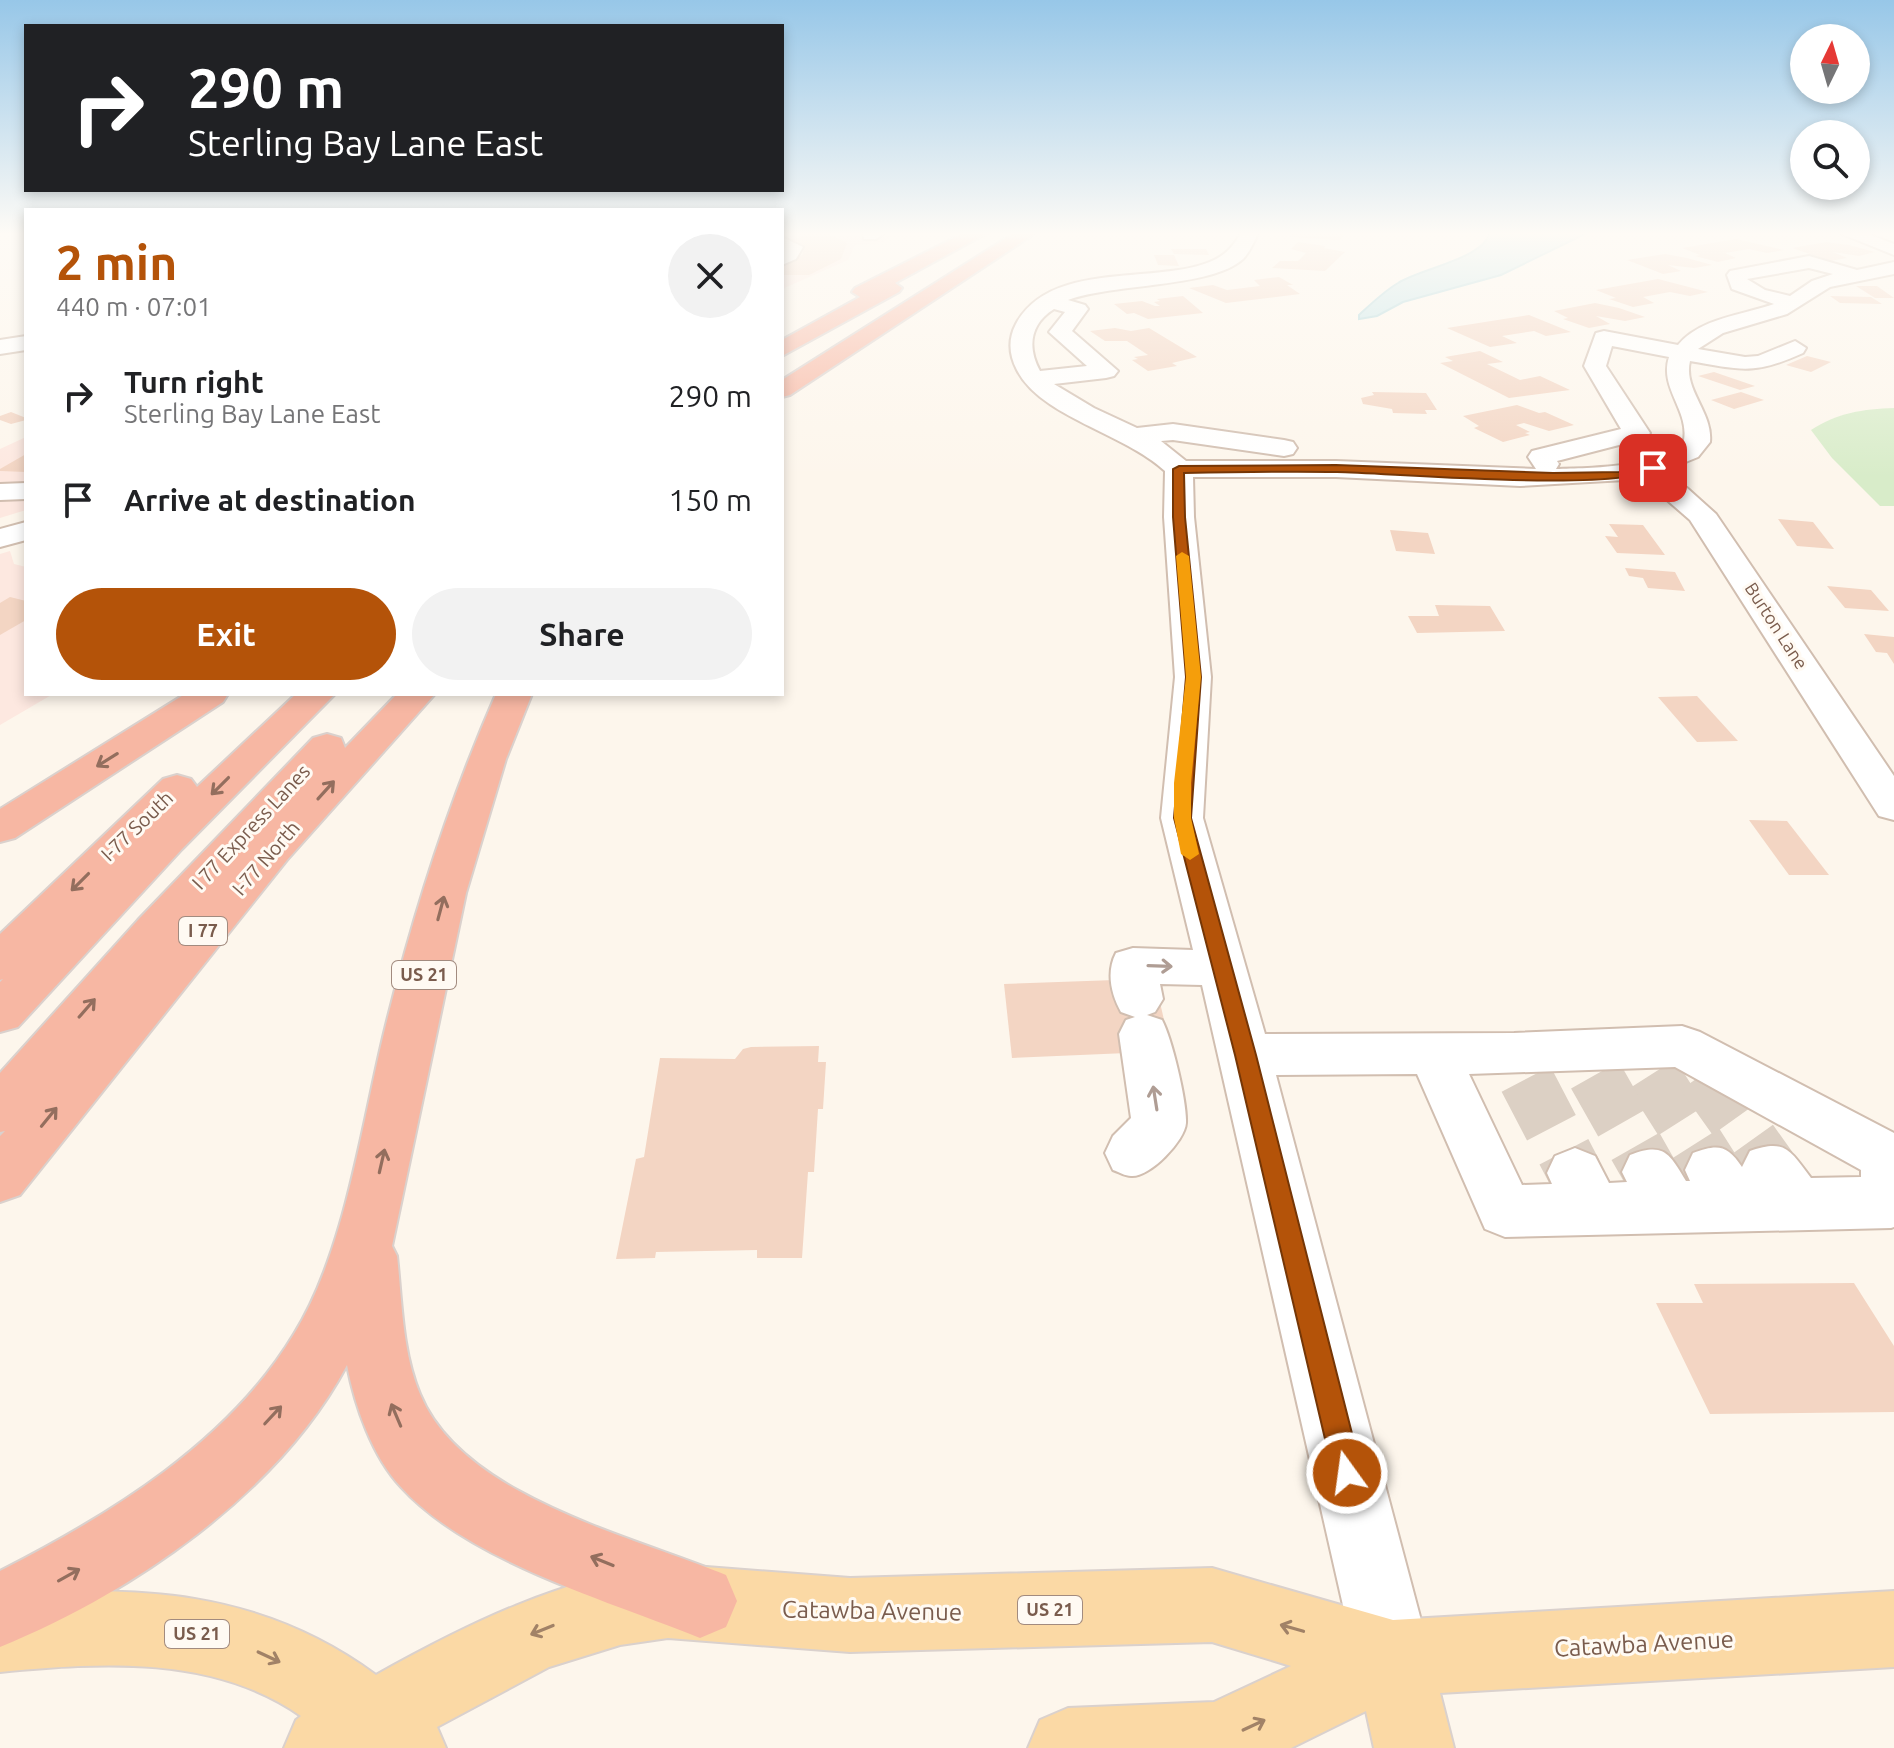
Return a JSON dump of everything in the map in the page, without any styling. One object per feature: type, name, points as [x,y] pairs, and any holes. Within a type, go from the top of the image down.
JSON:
[{"type":"highway","points":[[784,334],[821,314]]},
{"type":"highway","points":[[784,348],[846,314]]},
{"type":"highway","points":[[784,373],[892,314]]},
{"type":"highway","points":[[784,389],[900,314]]},
{"type":"highway","points":[[0,828],[207,696]]},
{"type":"highway","name":"I-77 South","points":[[0,962],[128,834],[277,696]]},
{"type":"highway","points":[[0,1013],[167,839],[315,696]]},
{"type":"highway","name":"I 77 Express Lanes","points":[[0,1110],[232,846],[378,696]]},
{"type":"highway","name":"I-77 North","points":[[0,1177],[263,861],[415,696]]},
{"type":"highway","name":"US 21","points":[[513,696],[480,775],[433,935],[365,1237],[377,1351],[386,1392],[401,1427],[425,1463],[458,1490],[497,1516],[700,1601]]},
{"type":"highway","points":[[0,1610],[103,1556],[163,1514],[255,1435],[306,1375],[324,1343],[352,1284],[365,1237]]},
{"type":"main road","name":"Catawba Avenue","points":[[0,1634],[129,1626],[223,1639],[248,1647],[313,1679],[367,1740],[461,1669],[513,1642],[565,1621],[641,1605],[700,1601],[850,1615],[1212,1605],[1393,1658],[1881,1630]]},
{"type":"main road","name":"Catawba Avenue","points":[[1068,1748],[1217,1742],[1393,1658]]},
{"type":"main road","points":[[1393,1658],[1414,1748]]},
{"type":"street","points":[[1034,314],[1022,336],[1020,350],[1025,365],[1037,379],[1056,397],[1157,450],[1179,469],[1360,469],[1553,476],[1632,473],[1677,459],[1693,449],[1699,429],[1677,380],[1676,370],[1685,351],[1712,331],[1762,314]]},
{"type":"street","points":[[1037,379],[1106,371],[1060,332],[1074,314]]},
{"type":"street","points":[[1637,433],[1618,408],[1612,390],[1595,366],[1604,338],[1745,364],[1763,362],[1795,348]]},
{"type":"street","points":[[0,347],[24,343]]},
{"type":"street","points":[[1105,424],[1149,409]]},
{"type":"street","points":[[1132,436],[1173,432],[1265,444],[1296,451],[1324,469]]},
{"type":"street","points":[[1553,476],[1541,457],[1637,433],[1693,449]]},
{"type":"street","points":[[1360,469],[1381,449],[1394,446]]},
{"type":"street","points":[[1426,447],[1452,453],[1484,474]]},
{"type":"street","points":[[1179,469],[1179,517],[1193,677],[1182,818],[1245,1055],[1393,1658]]},
{"type":"street","name":"Burton Lane","points":[[1632,473],[1677,494],[1701,514],[1894,807]]},
{"type":"street","points":[[0,492],[24,491]]},
{"type":"street","points":[[0,538],[24,532]]},
{"type":"street","points":[[1133,1153],[1159,1125],[1133,966],[1222,968]]},
{"type":"street","points":[[1245,1055],[1434,1054],[1520,1066],[1641,1061],[1891,1159],[1891,1202],[1754,1187],[1584,1191],[1505,1211],[1434,1054]]},
{"type":"shaded area","points":[[24,438],[24,511],[0,518],[0,449]]},
{"type":"shaded area","points":[[10,551],[14,564],[24,566],[24,696],[50,696],[0,725],[0,554]]},
{"type":"green space","points":[[1894,408],[1894,506],[1880,506],[1832,458],[1811,430],[1851,413]]},
{"type":"water","points":[[1361,314],[1382,314],[1359,319]]},
{"type":"building","points":[[1135,314],[1198,314],[1148,319]]},
{"type":"building","points":[[1559,314],[1635,314],[1645,317],[1625,321],[1596,316],[1610,324],[1589,328],[1563,319],[1568,318]]},
{"type":"building","points":[[1529,315],[1571,332],[1546,336],[1534,331],[1502,336],[1517,343],[1490,347],[1447,328]]},
{"type":"building","points":[[1115,328],[1131,331],[1149,328],[1197,357],[1172,363],[1177,366],[1148,371],[1132,360],[1148,355],[1127,341],[1105,341],[1090,331]]},
{"type":"building","points":[[1480,351],[1503,362],[1487,364],[1520,380],[1540,376],[1570,390],[1509,398],[1440,363],[1453,361],[1445,357]]},
{"type":"building","points":[[1807,356],[1831,362],[1811,372],[1786,365]]},
{"type":"building","points":[[1714,372],[1755,386],[1740,390],[1698,376]]},
{"type":"building","points":[[1372,392],[1426,393],[1437,410],[1425,410],[1427,414],[1393,413],[1392,409],[1363,404],[1361,398],[1374,395]]},
{"type":"building","points":[[1741,392],[1764,400],[1734,409],[1711,400]]},
{"type":"building","points":[[1517,405],[1539,413],[1545,412],[1574,425],[1549,431],[1524,423],[1516,425],[1530,432],[1525,433],[1530,435],[1503,442],[1474,428],[1479,426],[1463,416]]},
{"type":"building","points":[[11,412],[24,417],[24,421],[11,424],[0,420],[0,416]]},
{"type":"building","points":[[24,455],[24,472],[0,469]]},
{"type":"building","points":[[1778,519],[1813,522],[1834,549],[1797,546]]},
{"type":"building","points":[[1609,524],[1643,525],[1665,555],[1617,553],[1605,536],[1618,537]]},
{"type":"building","points":[[1390,530],[1428,533],[1435,554],[1396,551]]},
{"type":"building","points":[[1625,568],[1675,572],[1685,591],[1648,588],[1643,578],[1629,576]]},
{"type":"building","points":[[1827,586],[1871,590],[1889,611],[1845,608]]},
{"type":"building","points":[[10,597],[24,600],[24,621],[0,635],[0,603]]},
{"type":"building","points":[[1435,605],[1490,606],[1505,631],[1417,633],[1408,616],[1439,616]]},
{"type":"building","points":[[1864,634],[1894,637],[1894,664],[1887,653],[1876,652]]},
{"type":"building","points":[[1697,696],[1738,741],[1697,742],[1658,697]]},
{"type":"building","points":[[1749,820],[1787,821],[1829,875],[1789,875]]},
{"type":"building","points":[[1115,980],[1159,998],[1167,1033],[1127,1053],[1012,1058],[1004,984]]},
{"type":"building","points":[[819,1046],[818,1062],[826,1062],[823,1109],[818,1109],[814,1172],[808,1172],[802,1258],[757,1258],[757,1250],[656,1252],[655,1258],[616,1259],[636,1159],[644,1157],[660,1058],[735,1059],[743,1049],[751,1047]]},
{"type":"building","points":[[1854,1283],[1894,1346],[1894,1412],[1710,1414],[1656,1303],[1703,1303],[1694,1284]]},
{"type":"tunnel","points":[[1652,1074],[1713,1170]]},
{"type":"tunnel","points":[[1703,1074],[1770,1168]]},
{"type":"tunnel","points":[[1595,1075],[1650,1172]]},
{"type":"tunnel","points":[[1526,1079],[1575,1173]]},
{"type":"slow traffic","points":[[1182,556],[1193,677],[1182,818],[1190,854]]},
{"type":"route","points":[[1347,1473],[1245,1055],[1182,818],[1193,677],[1179,517],[1179,469],[1336,469],[1553,476],[1619,475],[1653,468]]}]
